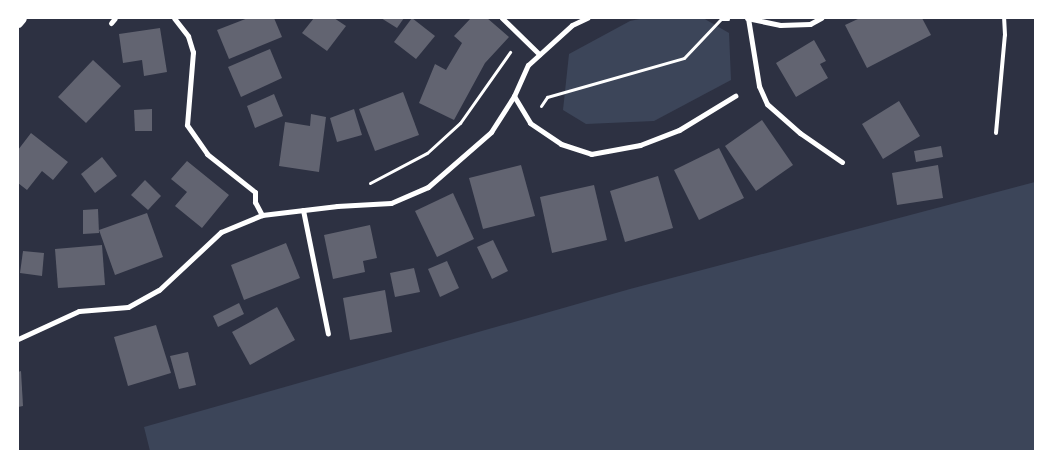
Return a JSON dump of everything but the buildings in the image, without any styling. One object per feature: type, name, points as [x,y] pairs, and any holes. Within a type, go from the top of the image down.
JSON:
[{"type":"street","points":[[18,23],[22,18]]},
{"type":"street","points":[[111,23],[115,18]]},
{"type":"street","points":[[174,18],[188,36],[193,52],[187,125],[207,154],[256,192],[255,202],[262,215]]},
{"type":"street","points":[[502,18],[539,54]]},
{"type":"street","points":[[18,339],[79,311],[128,307],[159,290],[221,232],[262,215],[391,203],[428,187],[491,132],[514,96],[528,65],[572,25],[587,18]]},
{"type":"street","points":[[821,18],[810,24],[780,25],[748,18],[759,86],[767,104],[800,133],[842,162]]},
{"type":"street","points":[[514,96],[530,123],[560,144],[591,154],[640,145],[679,130],[735,96]]},
{"type":"street","points":[[303,210],[328,334]]},
{"type":"lane","points":[[996,133],[1005,35],[1004,18]]},
{"type":"path","points":[[530,123],[547,97],[684,58],[721,19],[748,18]]},
{"type":"shaded area","points":[[644,18],[703,18],[729,33],[731,80],[654,121],[586,124],[563,110],[569,54],[630,21]]},
{"type":"shaded area","points":[[1035,182],[1035,451],[150,451],[144,427],[630,289]]}]
